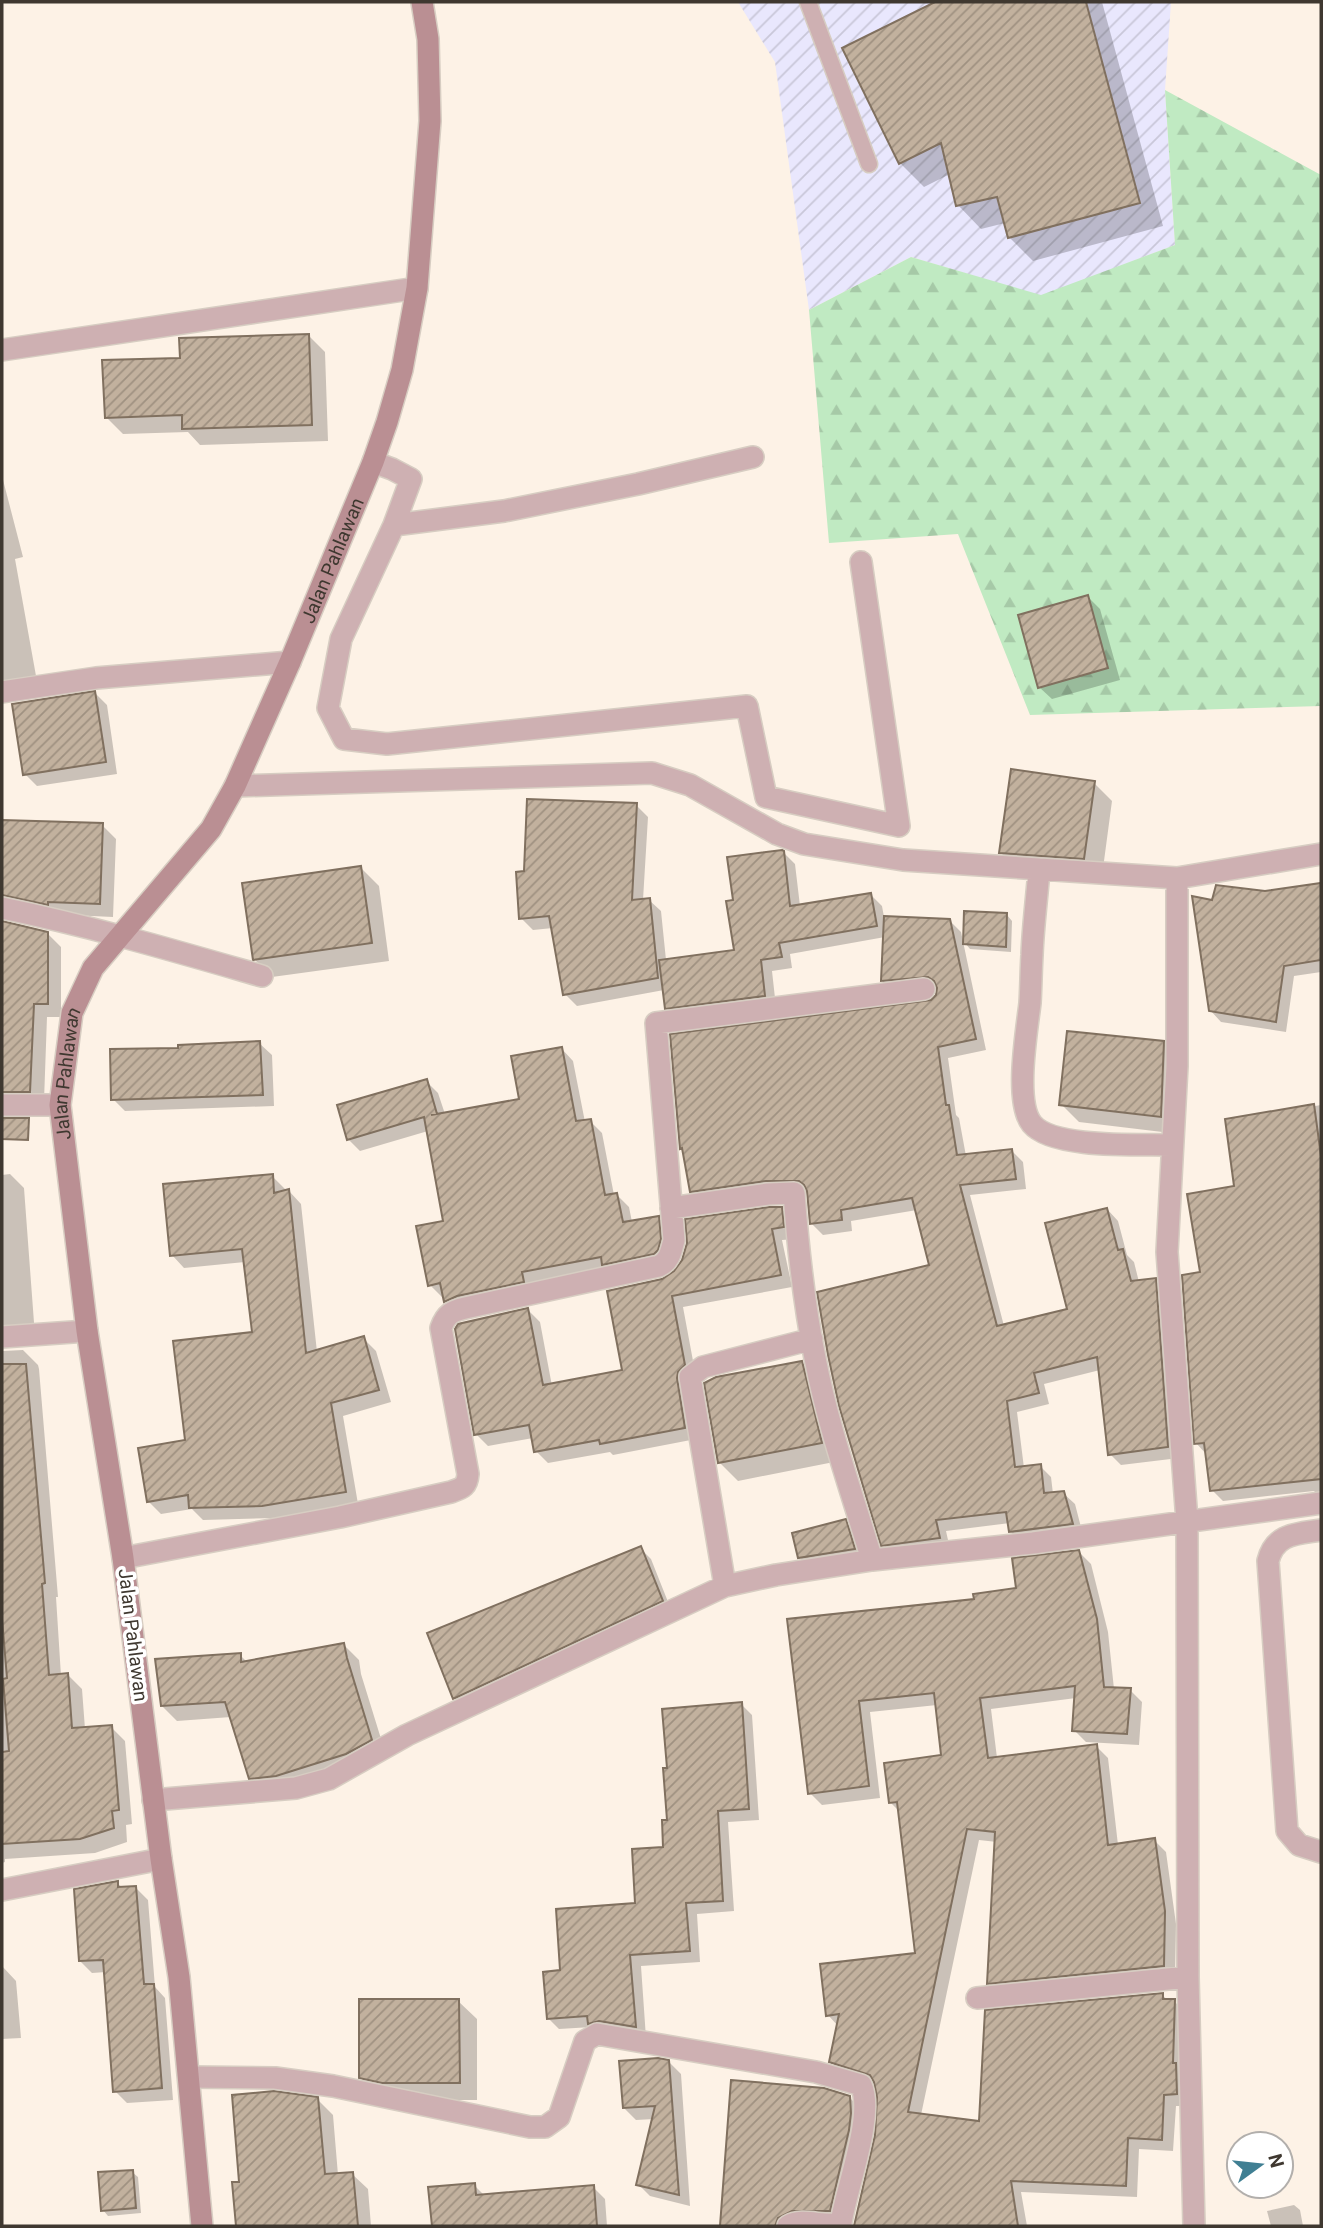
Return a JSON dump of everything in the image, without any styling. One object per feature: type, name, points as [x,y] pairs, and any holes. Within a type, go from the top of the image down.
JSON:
[{"type":"street","name":"Jalan Pahlawan","points":[[202,2226],[179,1978],[153,1800],[123,1558],[87,1331],[60,1104],[72,1013],[93,968],[211,829],[235,786],[373,462],[402,370],[417,288],[430,121],[428,38],[422,2]]},
{"type":"street","points":[[2,350],[417,288]]},
{"type":"street","points":[[394,525],[503,511],[638,484],[753,457]]},
{"type":"street","points":[[373,462],[411,479],[394,525],[341,639],[328,708],[344,739],[387,744],[747,706],[765,797],[899,825],[861,562]]},
{"type":"street","points":[[2,692],[96,678],[290,662]]},
{"type":"street","points":[[235,786],[652,773],[690,785],[777,834],[804,844],[903,860],[1177,878],[1321,854]]},
{"type":"street","points":[[1039,869],[1030,1001],[1023,1056],[1024,1102],[1032,1124],[1056,1139],[1172,1145]]},
{"type":"street","points":[[1177,878],[1177,1066],[1167,1252],[1187,1521],[1188,1977],[1194,2226]]},
{"type":"street","points":[[2,908],[121,935],[262,976]]},
{"type":"street","points":[[123,1558],[340,1517],[464,1487],[468,1475],[441,1328],[451,1311],[659,1266],[670,1256],[674,1240],[656,1023],[924,989]]},
{"type":"street","points":[[2,1105],[60,1104]]},
{"type":"street","points":[[671,1208],[768,1194],[794,1193],[799,1261],[811,1339],[828,1415],[872,1560]]},
{"type":"street","points":[[2,1338],[87,1331]]},
{"type":"street","points":[[725,1586],[690,1377],[703,1367],[811,1339]]},
{"type":"street","points":[[153,1800],[296,1788],[329,1779],[407,1735],[725,1586],[872,1560],[1033,1544],[1321,1503]]},
{"type":"street","points":[[1321,1530],[1295,1534],[1277,1541],[1270,1550],[1268,1561],[1287,1831],[1299,1845],[1321,1852]]},
{"type":"street","points":[[2,1890],[161,1859]]},
{"type":"street","points":[[977,1998],[1188,1977]]},
{"type":"street","points":[[189,2077],[275,2078],[333,2085],[530,2127],[545,2127],[559,2117],[584,2041],[597,2034],[816,2072],[861,2085],[864,2092],[864,2117],[841,2223],[835,2226],[795,2223],[788,2226]]},
{"type":"lane","points":[[808,2],[869,164]]},
{"type":"shaded area","points":[[738,2],[1171,2],[1165,90],[1175,245],[1041,296],[911,257],[809,310],[775,62]]},
{"type":"green space","points":[[1165,90],[1321,175],[1321,706],[1030,715],[958,534],[829,543],[809,310],[911,257],[1041,295],[1175,245]]},
{"type":"building","points":[[935,2],[1086,2],[1140,203],[1008,238],[997,197],[956,206],[941,143],[899,164],[842,48]]},
{"type":"building","points":[[309,334],[312,425],[182,429],[182,415],[105,418],[102,360],[180,358],[179,338]]},
{"type":"building","points":[[1088,595],[1108,668],[1038,688],[1018,615]]},
{"type":"building","points":[[95,691],[106,762],[23,775],[12,704]]},
{"type":"building","points":[[1011,769],[1095,781],[1084,859],[999,853]]},
{"type":"building","points":[[527,799],[637,803],[632,900],[650,898],[658,978],[563,995],[549,916],[519,919],[516,872],[524,871]]},
{"type":"building","points":[[2,820],[103,823],[100,904],[48,902],[48,905],[2,895]]},
{"type":"building","points":[[782,850],[790,906],[871,893],[877,926],[779,943],[782,957],[761,960],[765,996],[665,1009],[659,960],[734,950],[726,901],[733,900],[727,857]]},
{"type":"building","points":[[361,866],[372,943],[253,960],[242,883]]},
{"type":"building","points":[[1321,883],[1321,960],[1284,966],[1276,1022],[1209,1011],[1192,896],[1212,900],[1216,885],[1265,891]]},
{"type":"building","points":[[964,911],[1007,913],[1006,947],[963,944]]},
{"type":"building","points":[[884,916],[950,919],[976,1039],[938,1047],[946,1105],[949,1105],[957,1155],[1012,1149],[1016,1179],[960,1185],[997,1326],[1067,1309],[1045,1223],[1107,1208],[1118,1250],[1123,1249],[1131,1281],[1156,1278],[1168,1447],[1108,1455],[1097,1357],[1034,1373],[1039,1393],[1007,1401],[1015,1467],[1041,1464],[1044,1493],[1064,1491],[1073,1524],[1009,1532],[1006,1512],[936,1520],[940,1538],[881,1546],[839,1406],[817,1292],[929,1265],[912,1198],[841,1210],[842,1220],[810,1224],[807,1191],[799,1181],[766,1181],[690,1192],[682,1148],[680,1149],[670,1034],[931,1000],[936,995],[937,988],[934,981],[928,977],[881,981]]},
{"type":"building","points":[[2,921],[48,932],[48,1004],[34,1004],[30,1092],[2,1092]]},
{"type":"building","points":[[1067,1031],[1164,1041],[1161,1117],[1059,1105]]},
{"type":"building","points":[[260,1041],[263,1095],[111,1100],[110,1049],[178,1048],[178,1045]]},
{"type":"building","points":[[562,1047],[576,1121],[591,1119],[605,1195],[617,1193],[623,1222],[659,1216],[661,1239],[658,1250],[654,1254],[602,1265],[601,1257],[522,1272],[524,1282],[457,1296],[444,1302],[440,1283],[428,1286],[416,1226],[443,1221],[424,1117],[347,1140],[337,1105],[427,1079],[437,1114],[519,1099],[511,1056]]},
{"type":"building","points":[[1314,1104],[1321,1156],[1321,1479],[1210,1491],[1204,1443],[1194,1444],[1182,1275],[1200,1272],[1187,1194],[1234,1186],[1225,1119]]},
{"type":"building","points":[[2,1118],[29,1118],[28,1140],[2,1139]]},
{"type":"building","points":[[273,1174],[274,1193],[289,1189],[306,1353],[364,1336],[379,1390],[331,1403],[346,1492],[262,1506],[189,1508],[188,1495],[147,1502],[138,1448],[185,1440],[173,1341],[252,1332],[242,1249],[170,1256],[163,1184]]},
{"type":"building","points":[[782,1207],[784,1227],[772,1229],[781,1275],[672,1296],[685,1365],[678,1372],[677,1378],[685,1428],[600,1444],[599,1440],[534,1452],[529,1425],[474,1435],[455,1329],[458,1324],[528,1308],[543,1385],[622,1370],[607,1291],[662,1279],[674,1271],[682,1260],[687,1243],[685,1219]]},
{"type":"building","points":[[802,1361],[822,1443],[718,1463],[704,1383],[716,1377]]},
{"type":"building","points":[[2,1364],[26,1364],[45,1583],[42,1584],[49,1675],[68,1673],[72,1728],[112,1725],[119,1810],[112,1811],[114,1828],[80,1839],[2,1844],[2,1752],[9,1751],[3,1679],[7,1678],[2,1619]]},
{"type":"building","points":[[846,1519],[855,1549],[798,1558],[792,1533]]},
{"type":"building","points":[[641,1546],[663,1601],[453,1699],[427,1633]]},
{"type":"building","points":[[1079,1550],[1097,1619],[1104,1687],[1131,1688],[1127,1734],[1072,1731],[1075,1686],[980,1698],[988,1758],[1097,1744],[1108,1845],[1155,1838],[1165,1911],[1164,1966],[987,1984],[995,1832],[967,1829],[908,2112],[979,2121],[985,2010],[1163,1993],[1163,1999],[1175,1999],[1173,2063],[1176,2063],[1177,2094],[1164,2095],[1162,2140],[1128,2138],[1126,2186],[1011,2181],[1018,2226],[854,2226],[875,2135],[877,2097],[870,2075],[829,2062],[839,2014],[826,2016],[820,1964],[915,1953],[897,1802],[889,1803],[884,1763],[941,1755],[934,1693],[859,1701],[869,1786],[808,1794],[787,1619],[974,1599],[973,1594],[1016,1588],[1012,1558]]},
{"type":"building","points":[[344,1643],[372,1740],[346,1754],[276,1776],[249,1779],[225,1702],[161,1706],[155,1659],[241,1653],[241,1662]]},
{"type":"building","points":[[742,1702],[749,1809],[718,1811],[723,1901],[686,1903],[690,1951],[630,1955],[636,2027],[599,2021],[588,2024],[587,2016],[547,2019],[543,1972],[560,1970],[556,1909],[635,1903],[632,1849],[663,1847],[662,1820],[667,1820],[663,1768],[667,1768],[662,1709]]},
{"type":"building","points":[[118,1881],[118,1887],[136,1886],[144,1984],[154,1984],[162,2088],[113,2092],[103,1960],[79,1961],[74,1889]]},
{"type":"building","points":[[359,1999],[459,1999],[460,2083],[382,2083],[359,2078]]},
{"type":"building","points":[[658,2058],[669,2060],[679,2195],[636,2185],[655,2106],[623,2108],[619,2061]]},
{"type":"building","points":[[731,2080],[824,2088],[850,2096],[849,2130],[830,2211],[792,2211],[778,2218],[775,2226],[720,2226]]},
{"type":"building","points":[[274,2091],[318,2097],[325,2174],[353,2172],[358,2226],[236,2226],[232,2182],[239,2182],[232,2095]]},
{"type":"building","points":[[133,2170],[136,2208],[101,2211],[98,2172]]},
{"type":"building","points":[[475,2183],[476,2195],[594,2185],[597,2226],[432,2226],[428,2187]]}]
